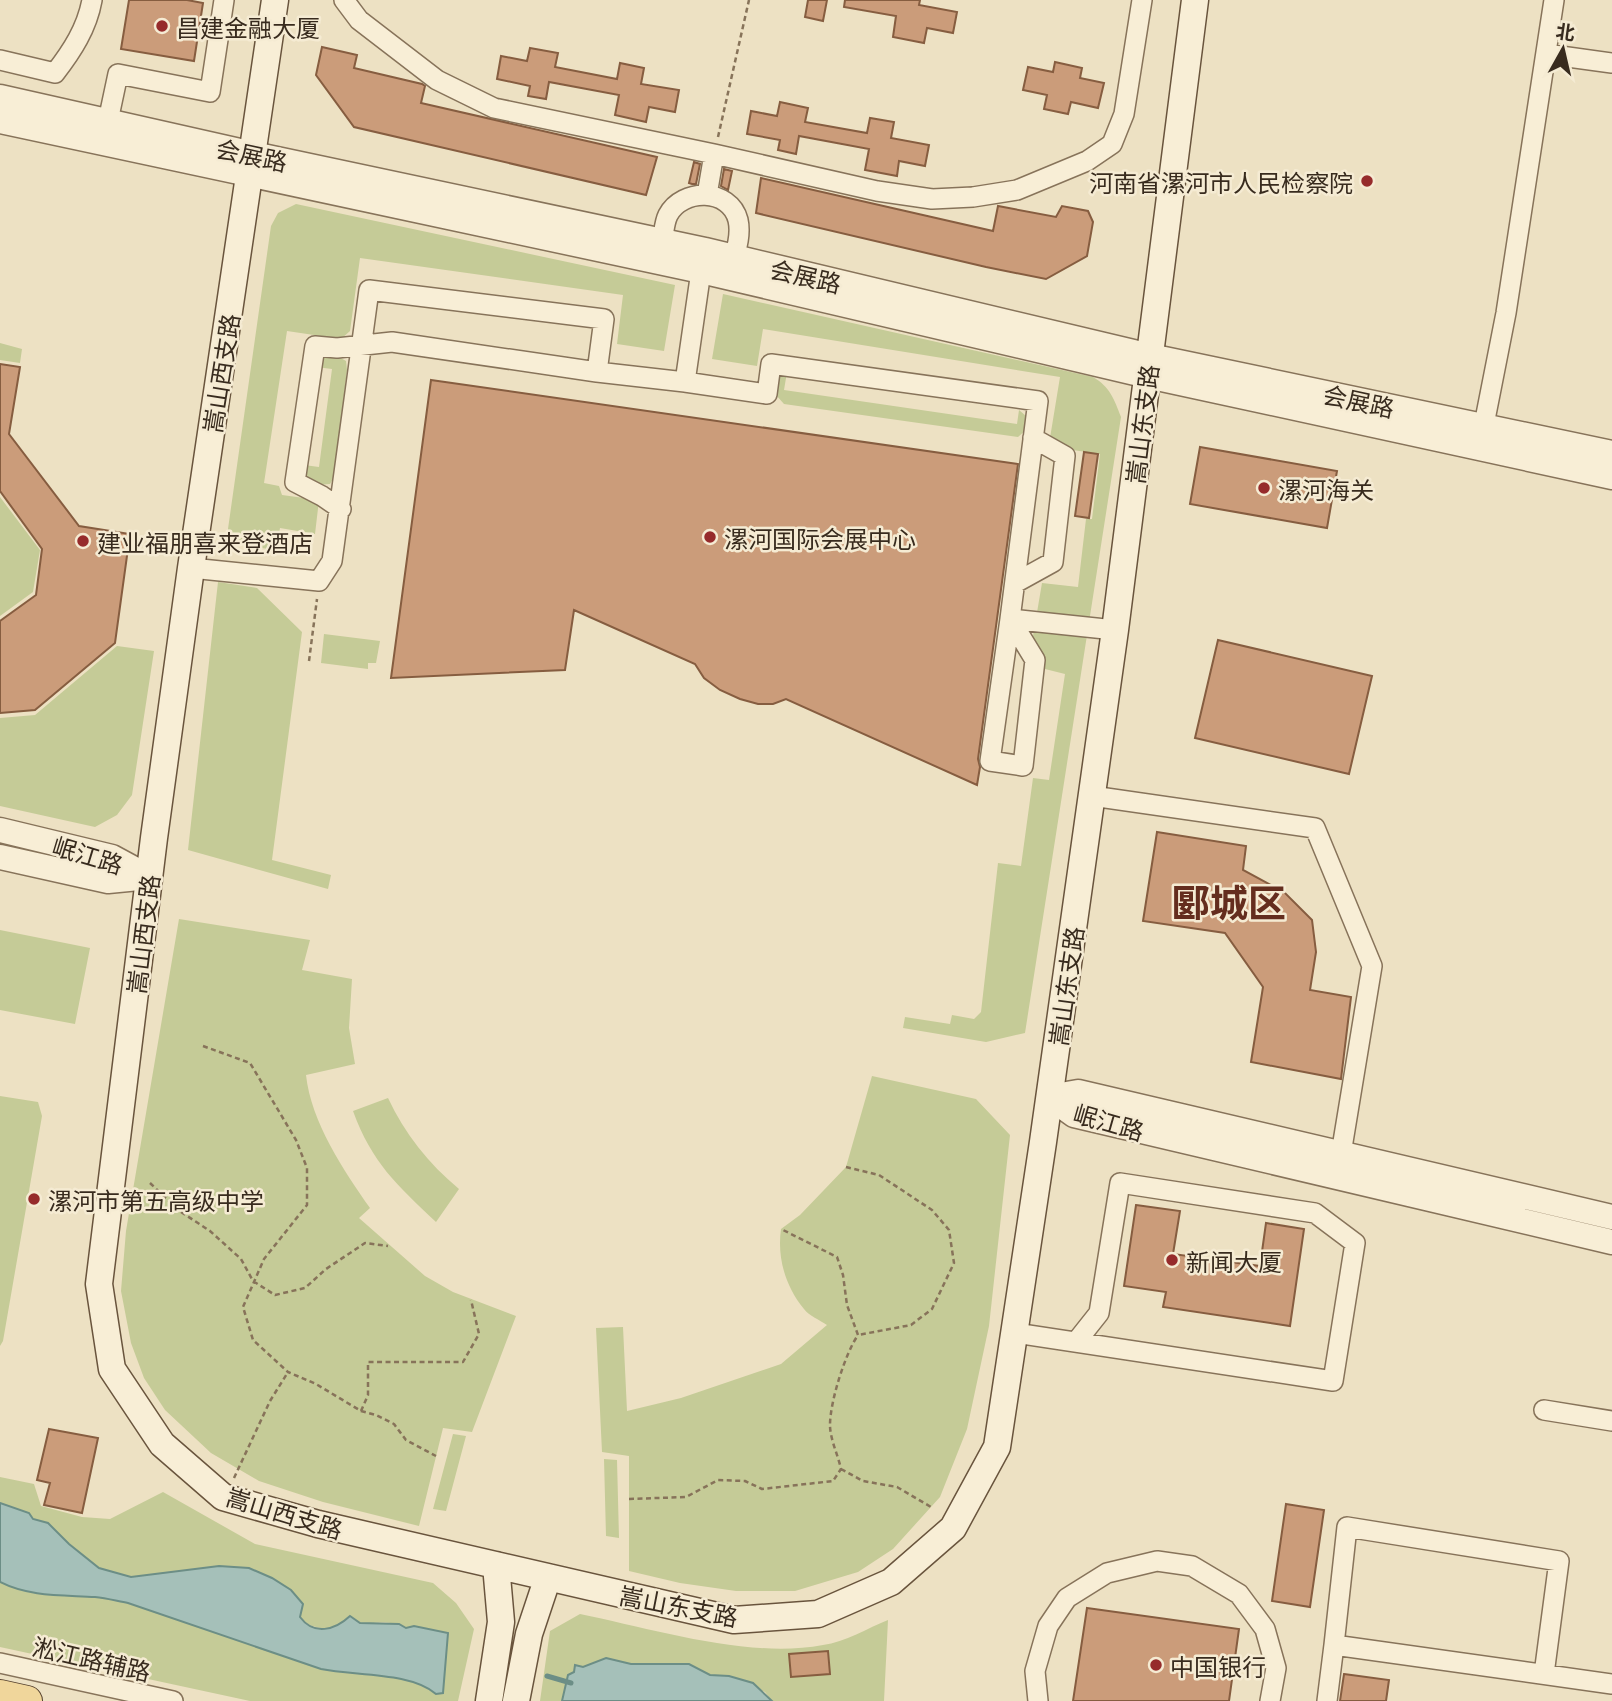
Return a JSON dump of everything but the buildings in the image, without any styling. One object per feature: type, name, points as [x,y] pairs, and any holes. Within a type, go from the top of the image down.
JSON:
[{"type":"main road","name":"嵩山西支路","points":[[275,0],[191,568],[149,877],[99,1284],[112,1369],[162,1444],[223,1497],[318,1524],[548,1577]]},
{"type":"main road","name":"嵩山东支路","points":[[548,1577],[734,1619],[818,1614],[891,1582],[953,1528],[997,1447],[1115,631],[1195,0]]},
{"type":"main road","points":[[488,1700],[501,1622],[496,1565]]},
{"type":"main road","points":[[516,1701],[528,1634],[548,1577]]},
{"type":"main road","points":[[0,1695],[27,1701]]},
{"type":"street","points":[[0,60],[55,73],[74,48],[92,0]]},
{"type":"street","points":[[108,121],[118,74],[211,92],[224,0]]},
{"type":"street","points":[[344,0],[359,20],[436,80],[494,108],[877,191],[932,199],[973,197],[1017,190],[1087,161],[1112,144],[1124,114],[1142,0]]},
{"type":"street","points":[[1481,437],[1506,313],[1554,0]]},
{"type":"street","points":[[1546,54],[1612,63]]},
{"type":"street","name":"会展路","points":[[0,97],[108,121],[252,164],[703,261],[1149,366],[1481,437],[1612,477]]},
{"type":"street","name":"会展路","points":[[0,121],[252,164],[662,242],[703,261],[734,257],[1149,366]]},
{"type":"street","points":[[707,195],[715,154]]},
{"type":"street","points":[[662,242],[668,215],[676,206],[685,197],[707,195],[732,207],[738,217],[739,241],[734,257]]},
{"type":"street","points":[[685,382],[703,261]]},
{"type":"street","points":[[191,568],[319,581],[332,561],[369,290],[604,319],[597,372]]},
{"type":"street","points":[[341,509],[295,482],[315,346],[337,348],[391,342],[767,394],[771,364],[1038,401],[990,761],[1023,766],[1035,660],[1010,619]]},
{"type":"street","name":"会展路","points":[[1481,437],[1612,453]]},
{"type":"street","points":[[1015,583],[1053,562],[1065,456],[1033,438]]},
{"type":"street","points":[[1010,619],[1115,631]]},
{"type":"street","points":[[1092,796],[1315,828],[1372,966],[1341,1154]]},
{"type":"street","name":"岷江路","points":[[0,830],[113,857],[149,877]]},
{"type":"street","name":"岷江路","points":[[0,857],[108,881],[149,877]]},
{"type":"street","name":"岷江路","points":[[1049,1097],[1078,1092],[1612,1217]]},
{"type":"street","name":"岷江路","points":[[1049,1097],[1074,1115],[1612,1242]]},
{"type":"street","points":[[1015,1333],[1333,1381],[1355,1244],[1315,1213],[1120,1183],[1099,1313],[1076,1342]]},
{"type":"street","points":[[1544,1410],[1612,1421]]},
{"type":"street","points":[[1326,1701],[1347,1527],[1559,1560],[1544,1674]]},
{"type":"street","points":[[1038,1701],[1035,1671],[1048,1626],[1067,1598],[1107,1573],[1157,1561],[1192,1566],[1239,1594],[1265,1629],[1276,1668],[1270,1701]]},
{"type":"street","points":[[1334,1645],[1612,1684]]},
{"type":"street","name":"淞江路辅路","points":[[0,1662],[173,1701]]},
{"type":"path","points":[[715,154],[750,0]]},
{"type":"path","points":[[309,661],[319,581]]},
{"type":"path","points":[[203,1046],[250,1063],[296,1140],[307,1168],[307,1205],[264,1259],[243,1307],[253,1340],[288,1372],[317,1384],[361,1411],[394,1424],[406,1440],[436,1456]]},
{"type":"path","points":[[629,1499],[687,1497],[718,1480],[745,1481],[762,1489],[794,1487],[833,1481],[841,1469],[830,1425],[839,1378],[850,1348],[859,1335],[911,1325],[932,1309],[954,1263],[949,1230],[932,1210],[878,1175],[846,1167]]},
{"type":"path","points":[[150,1183],[178,1210],[210,1231],[241,1259],[253,1281],[275,1295],[305,1289],[326,1269],[365,1243],[388,1246]]},
{"type":"path","points":[[780,1229],[837,1257],[843,1275],[847,1305],[859,1335]]},
{"type":"path","points":[[361,1411],[368,1395],[368,1362],[463,1362],[479,1334],[471,1300]]},
{"type":"path","points":[[223,1497],[270,1401],[288,1372]]},
{"type":"path","points":[[841,1469],[863,1480],[897,1487],[931,1507]]},
{"type":"green space","points":[[296,204],[675,285],[664,351],[617,344],[623,295],[360,258],[350,331],[341,339],[287,331],[264,483],[279,486],[282,495],[319,500],[315,534],[280,528],[276,550],[226,543],[271,226],[278,213]]},
{"type":"green space","points":[[723,294],[1093,377],[1111,394],[1121,417],[1025,1033],[986,1042],[903,1028],[905,1017],[950,1024],[952,1015],[974,1019],[981,1012],[998,863],[1021,866],[1033,778],[1049,780],[1065,674],[1045,669],[1033,636],[1042,583],[1078,587],[1086,519],[1092,519],[1100,454],[1059,448],[1050,438],[1060,377],[763,329],[757,366],[712,359]]},
{"type":"green space","points":[[0,343],[22,349],[20,363],[0,360]]},
{"type":"green space","points":[[325,356],[337,356],[346,361],[347,370],[334,477],[330,484],[316,485],[306,477],[304,465],[319,467],[332,369],[316,367]]},
{"type":"green space","points":[[787,372],[784,390],[1017,424],[1019,410],[1026,416],[1028,428],[1018,437],[784,404],[776,395],[779,374]]},
{"type":"green space","points":[[0,497],[40,550],[33,592],[0,616]]},
{"type":"green space","points":[[218,582],[257,588],[302,632],[272,860],[331,875],[328,889],[188,850]]},
{"type":"green space","points":[[324,634],[380,641],[376,663],[368,663],[368,669],[321,663]]},
{"type":"green space","points":[[117,646],[154,651],[132,795],[117,815],[95,827],[0,806],[0,718],[35,715]]},
{"type":"green space","points":[[179,919],[310,940],[302,970],[352,979],[349,1028],[355,1064],[306,1075],[314,1110],[330,1145],[370,1208],[359,1218],[425,1276],[453,1292],[516,1316],[472,1432],[443,1428],[419,1526],[323,1502],[259,1481],[211,1453],[165,1410],[144,1378],[131,1343],[121,1291],[126,1231]]},
{"type":"green space","points":[[0,930],[90,948],[75,1024],[0,1010]]},
{"type":"green space","points":[[872,1076],[976,1099],[1010,1135],[989,1326],[967,1429],[940,1497],[893,1549],[858,1572],[795,1591],[736,1591],[680,1583],[629,1571],[629,1456],[602,1452],[596,1328],[623,1327],[627,1411],[681,1398],[781,1364],[827,1325],[806,1311],[787,1281],[780,1250],[781,1229],[800,1215],[846,1167]]},
{"type":"green space","points":[[0,1096],[38,1102],[42,1116],[0,1346]]},
{"type":"green space","points":[[388,1098],[418,1147],[459,1189],[436,1222],[377,1159],[353,1111]]},
{"type":"green space","points":[[453,1434],[466,1436],[446,1511],[433,1509]]},
{"type":"green space","points":[[604,1459],[617,1460],[619,1538],[606,1536]]},
{"type":"green space","points":[[0,1477],[34,1484],[41,1506],[82,1517],[110,1519],[163,1492],[255,1544],[433,1583],[456,1603],[474,1629],[458,1701],[250,1701],[0,1647],[0,1582],[34,1593],[95,1597],[128,1603],[321,1669],[398,1678],[425,1687],[436,1694],[406,1628],[379,1623],[335,1628],[310,1625],[219,1566],[130,1577],[99,1568],[48,1523],[0,1503]]},
{"type":"green space","points":[[580,1614],[701,1640],[764,1648],[794,1648],[831,1643],[888,1620],[884,1701],[772,1701],[765,1692],[729,1676],[710,1675],[689,1664],[631,1664],[606,1658],[568,1675],[562,1701],[540,1701],[550,1631]]},
{"type":"water","points":[[0,1503],[48,1523],[99,1568],[131,1577],[219,1566],[249,1568],[291,1590],[303,1604],[300,1617],[318,1629],[338,1625],[350,1616],[360,1623],[399,1624],[406,1628],[414,1626],[448,1633],[443,1693],[436,1694],[425,1687],[398,1678],[321,1669],[128,1603],[95,1597],[34,1593],[11,1587],[0,1582]]},
{"type":"water","points":[[606,1658],[631,1664],[689,1664],[710,1675],[729,1676],[753,1683],[772,1701],[562,1701],[568,1675],[574,1672],[575,1665],[583,1667]]},
{"type":"waterway","points":[[547,1676],[571,1683]]},
{"type":"place","name":"昌建金融大厦","points":[[162,26]]},
{"type":"place","name":"河南省漯河市人民检察院","points":[[1367,181]]},
{"type":"place","name":"漯河海关","points":[[1264,488]]},
{"type":"place","name":"漯河国际会展中心","points":[[710,537]]},
{"type":"place","name":"建业福朋喜来登酒店","points":[[83,541]]},
{"type":"place","name":"漯河市第五高级中学","points":[[34,1199]]},
{"type":"place","name":"新闻大厦","points":[[1172,1260]]},
{"type":"place","name":"中国银行","points":[[1156,1665]]},
{"type":"district","name":"郾城区","points":[[1229,900]]}]
